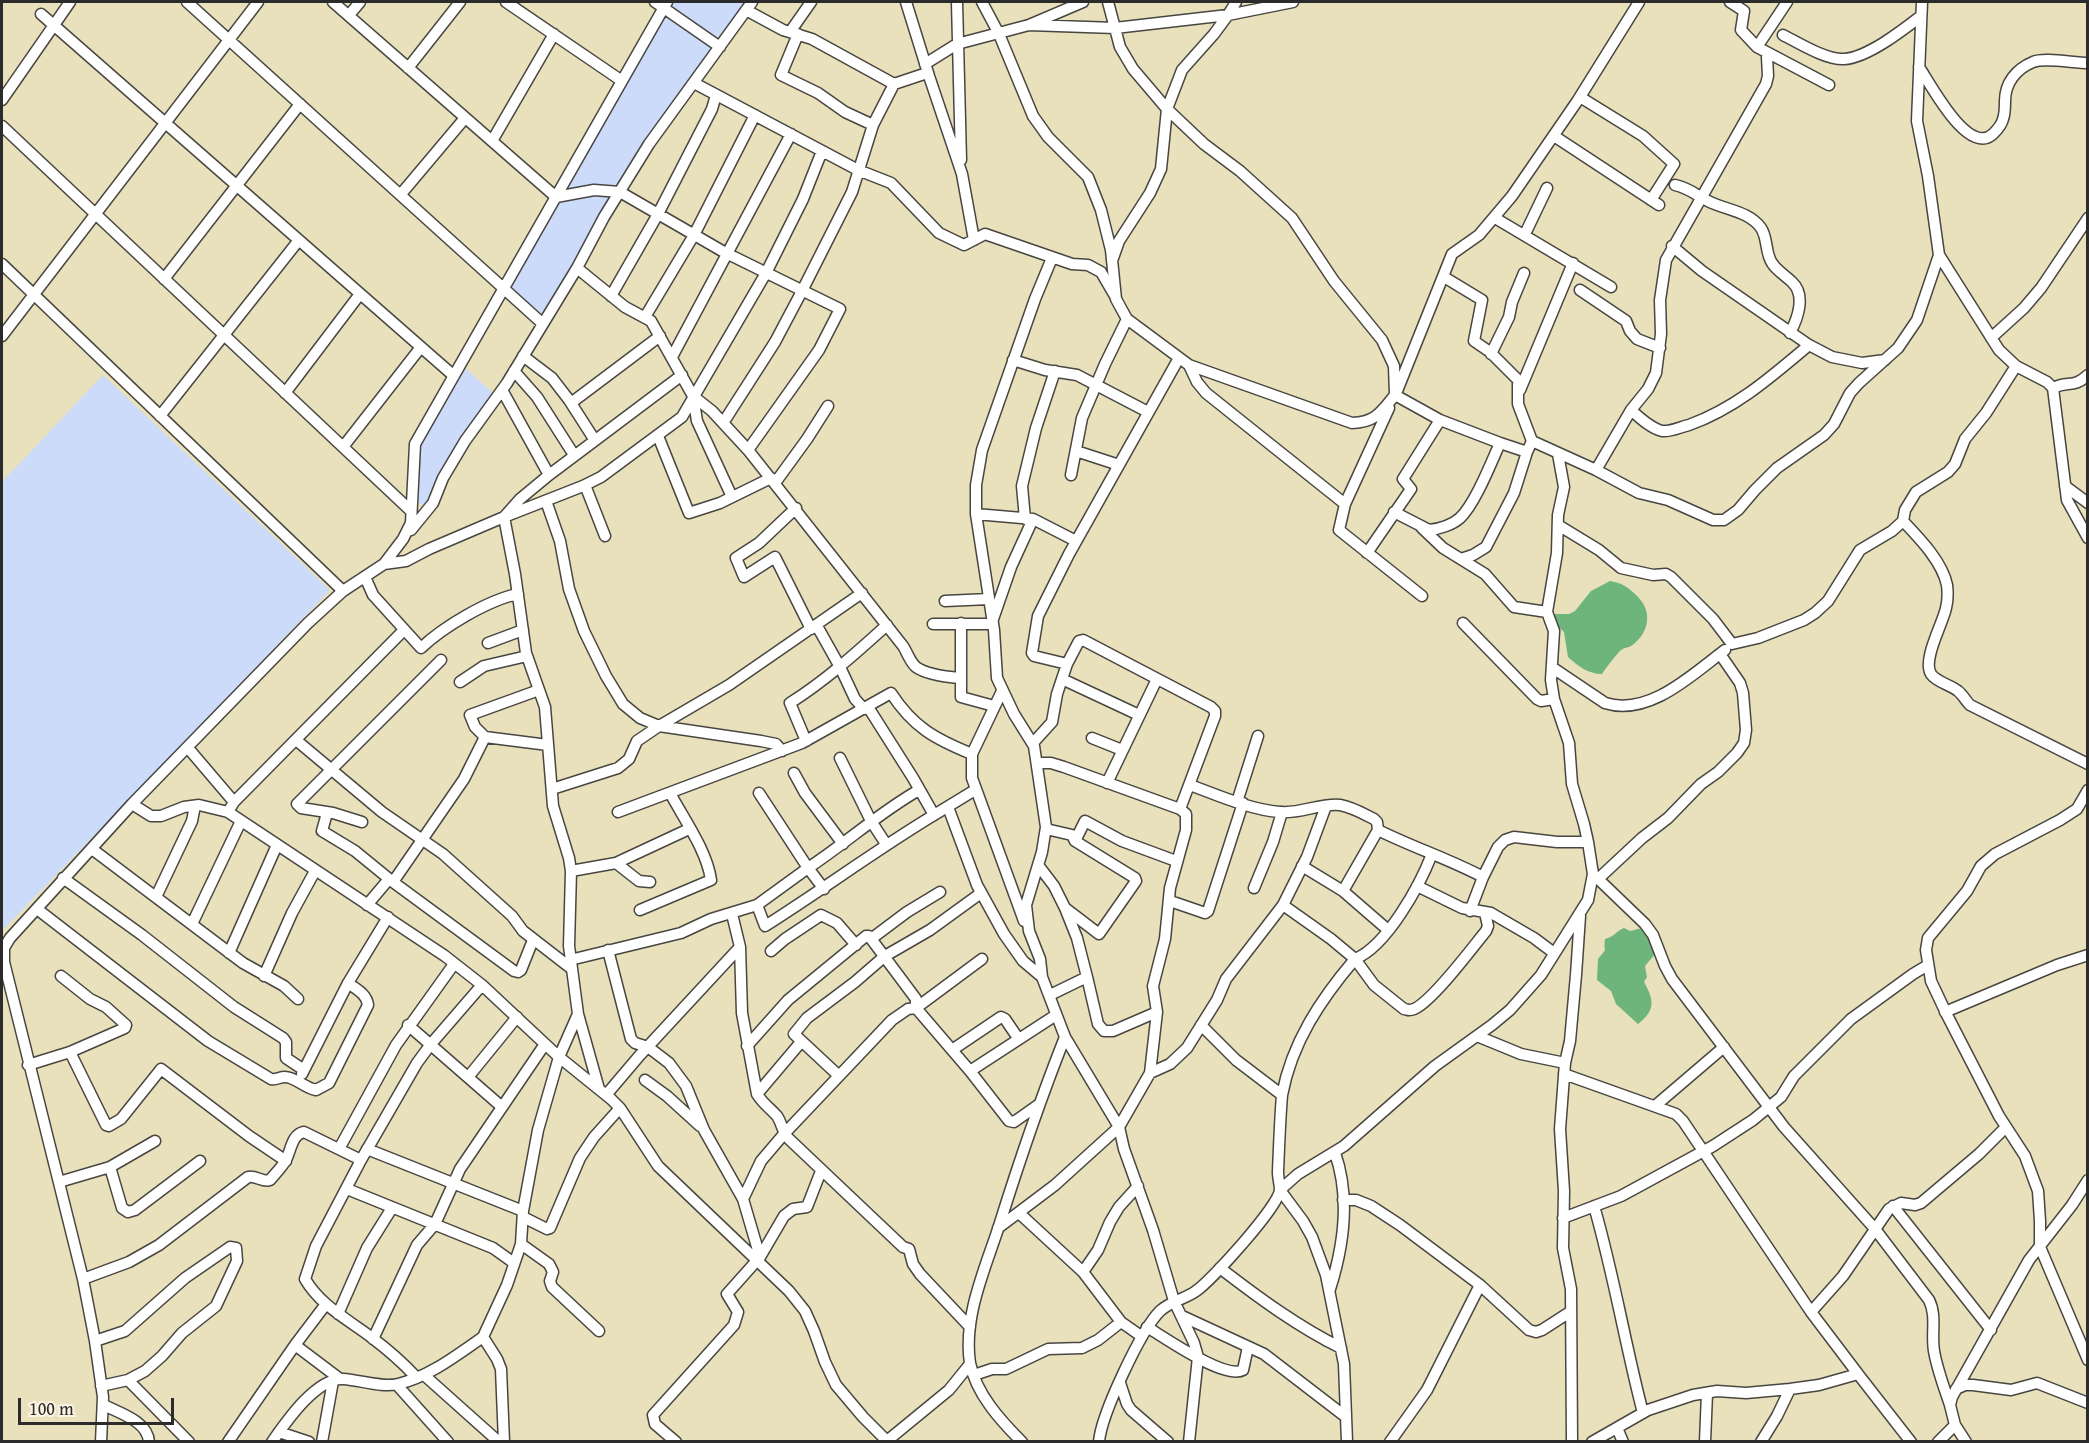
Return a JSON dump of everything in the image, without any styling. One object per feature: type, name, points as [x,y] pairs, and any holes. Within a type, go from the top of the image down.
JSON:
[{"type":"street","points":[[2,100],[70,2]]},
{"type":"street","points":[[187,2],[543,324]]},
{"type":"street","points":[[2,336],[258,2]]},
{"type":"street","points":[[333,2],[556,197]]},
{"type":"street","points":[[349,15],[360,2]]},
{"type":"street","points":[[408,68],[460,2]]},
{"type":"street","points":[[506,2],[622,81]]},
{"type":"street","points":[[811,2],[794,33],[781,75],[818,93],[845,112],[873,125]]},
{"type":"street","points":[[906,2],[962,174]]},
{"type":"street","points":[[957,2],[962,174],[974,240]]},
{"type":"street","points":[[982,2],[999,34],[1033,116],[1048,137],[1088,177],[1101,210],[1113,260],[1116,299]]},
{"type":"street","points":[[723,423],[775,342],[852,192],[873,125],[894,84],[926,68],[957,44],[1029,25],[1083,2]]},
{"type":"street","points":[[694,83],[858,170],[891,183],[939,233],[964,245],[985,234],[1052,258],[1072,264],[1088,265],[1101,272],[1127,319],[1189,365],[1352,423],[1362,423],[1376,418],[1395,395],[1394,366],[1382,340],[1334,280],[1292,218],[1240,171],[1204,144],[1167,109],[1133,69],[1120,47],[1108,2]]},
{"type":"street","points":[[1113,260],[1119,241],[1150,193],[1161,169],[1167,109],[1182,70],[1228,15],[1236,2]]},
{"type":"street","points":[[1029,25],[1115,28],[1228,15],[1293,2]]},
{"type":"street","points":[[1422,596],[1339,530],[1345,504],[1395,395],[1452,254],[1479,236],[1495,218],[1580,97],[1639,2]]},
{"type":"street","points":[[1730,2],[1744,11],[1741,30],[1757,47],[1829,85]]},
{"type":"street","points":[[1757,47],[1787,2]]},
{"type":"street","points":[[1922,2],[1917,121],[1928,176],[1939,255],[1999,350],[2016,366],[2047,382],[2053,388],[2067,500],[2088,538]]},
{"type":"street","points":[[403,539],[411,523],[416,444],[622,81],[662,3],[720,47]]},
{"type":"street","points":[[101,1442],[104,1405],[83,1279],[28,1065],[4,963],[4,948],[10,938],[63,878],[132,804],[308,623],[344,591],[384,564],[433,503],[443,478],[465,441],[514,371],[649,144],[749,6],[794,33],[812,39],[894,84]]},
{"type":"street","points":[[41,14],[454,376]]},
{"type":"street","points":[[1783,36],[1831,57],[1844,59],[1859,55],[1894,37],[1921,16]]},
{"type":"street","points":[[492,141],[554,34]]},
{"type":"street","points":[[1596,470],[1656,373],[1660,348],[1660,300],[1666,260],[1766,84],[1767,57]]},
{"type":"street","points":[[1919,67],[1956,123],[1974,138],[1981,139],[1992,135],[2003,120],[2007,86],[2022,69],[2034,61],[2088,63]]},
{"type":"street","points":[[611,296],[658,214],[712,109],[716,95]]},
{"type":"street","points":[[1554,136],[1655,203],[1674,164],[1643,136],[1580,97]]},
{"type":"street","points":[[164,279],[300,104]]},
{"type":"street","points":[[645,317],[694,235],[755,115]]},
{"type":"street","points":[[401,195],[465,117]]},
{"type":"street","points":[[2,126],[411,511]]},
{"type":"street","points":[[672,357],[791,134]]},
{"type":"street","points":[[384,564],[406,561],[504,517],[585,485],[601,477],[682,417],[766,273],[803,199],[822,151]]},
{"type":"street","points":[[1676,185],[1686,187],[1716,205],[1742,214],[1759,225],[1763,231],[1769,260],[1796,286],[1799,292],[1799,314],[1790,333]]},
{"type":"street","points":[[1525,234],[1547,188]]},
{"type":"street","points":[[556,197],[594,190],[620,192],[728,254],[840,309],[819,350],[748,450]]},
{"type":"street","points":[[1495,218],[1611,287]]},
{"type":"street","points":[[1991,338],[2024,308],[2041,288],[2088,218]]},
{"type":"street","points":[[160,416],[299,240]]},
{"type":"street","points":[[1672,246],[1702,271],[1809,345],[1832,357],[1862,363],[1886,360]]},
{"type":"street","points":[[1444,277],[1482,300],[1474,340],[1518,380],[1518,404],[1532,441],[1596,470],[1638,493],[1668,500],[1713,520],[1724,520],[1738,510],[1777,468],[1824,435],[1837,419],[1850,393],[1898,348],[1917,320],[1939,255]]},
{"type":"street","points":[[1029,931],[1026,905],[1046,830],[1033,743],[1014,714],[997,678],[993,622],[976,514],[976,485],[982,450],[1052,258]]},
{"type":"street","points":[[2,264],[344,591]]},
{"type":"street","points":[[1518,394],[1573,264]]},
{"type":"street","points":[[577,268],[625,307],[651,321],[693,396],[697,421],[732,497]]},
{"type":"street","points":[[1491,354],[1509,317],[1512,302],[1524,273]]},
{"type":"street","points":[[1581,290],[1626,321],[1633,336],[1660,348]]},
{"type":"street","points":[[285,393],[360,294]]},
{"type":"street","points":[[1071,476],[1082,418],[1127,319]]},
{"type":"street","points":[[571,403],[660,336]]},
{"type":"street","points":[[1631,410],[1654,428],[1662,431],[1672,430],[1707,418],[1735,404],[1770,379],[1809,345]]},
{"type":"street","points":[[343,447],[421,347]]},
{"type":"street","points":[[523,356],[552,378],[594,439]]},
{"type":"street","points":[[1067,664],[1035,657],[1032,653],[1038,616],[1076,541],[1179,358]]},
{"type":"street","points":[[1013,360],[1045,370],[1077,375],[1148,412]]},
{"type":"street","points":[[1189,365],[1197,382],[1206,393],[1345,504]]},
{"type":"street","points":[[1552,668],[1605,703],[1637,704],[1688,680],[1732,644],[1775,632],[1815,613],[1828,601],[1860,550],[1893,531],[1902,520],[1916,492],[1948,472],[1955,464],[1965,439],[1986,413],[2016,366]]},
{"type":"street","points":[[514,371],[537,397],[574,455]]},
{"type":"street","points":[[993,622],[1029,519],[1022,486],[1036,428],[1055,371]]},
{"type":"street","points":[[504,517],[520,499],[594,439],[682,375]]},
{"type":"street","points":[[2053,388],[2061,384],[2079,383],[2088,375]]},
{"type":"street","points":[[502,390],[549,475]]},
{"type":"street","points":[[1395,395],[1440,420],[1527,452]]},
{"type":"street","points":[[693,396],[723,423],[773,480],[887,625],[914,665],[919,669],[947,677],[960,678]]},
{"type":"street","points":[[658,436],[689,513],[773,480],[807,440],[828,406]]},
{"type":"street","points":[[1367,553],[1411,489],[1403,479],[1440,420]]},
{"type":"street","points":[[1461,559],[1486,547],[1514,493],[1532,441]]},
{"type":"street","points":[[1394,512],[1429,530],[1437,529],[1462,517],[1500,443]]},
{"type":"street","points":[[1076,451],[1119,465]]},
{"type":"street","points":[[1558,454],[1564,487],[1558,515],[1557,553],[1547,612],[1554,631],[1551,680],[1554,699],[1569,743],[1572,784],[1596,877],[1646,924],[1672,979],[1805,1151],[1846,1194],[1929,1300],[1935,1311],[1932,1335],[1934,1353],[1955,1425],[1966,1442]]},
{"type":"street","points":[[585,485],[605,536]]},
{"type":"street","points":[[2065,486],[2088,503]]},
{"type":"street","points":[[546,501],[560,541],[573,599],[584,631],[622,704],[640,718],[659,726],[776,744],[782,751]]},
{"type":"street","points":[[796,508],[759,543],[736,558],[744,577],[775,557],[814,627],[840,667],[855,699],[866,708],[920,790],[933,815]]},
{"type":"street","points":[[976,514],[1029,519],[1076,541]]},
{"type":"street","points":[[504,517],[527,656],[545,707],[553,806],[571,871],[571,964],[578,1014],[602,1092]]},
{"type":"street","points":[[1902,520],[1921,541],[1939,567],[1946,582],[1948,595],[1946,609],[1928,667],[1930,674],[1958,691],[1970,705],[2088,764]]},
{"type":"street","points":[[1558,525],[1599,550],[1622,568],[1653,575],[1666,574],[1671,577],[1713,619],[1732,644]]},
{"type":"street","points":[[1420,526],[1443,548],[1485,574],[1514,607],[1547,612]]},
{"type":"street","points":[[365,577],[373,595],[421,648],[434,635],[491,601],[518,594]]},
{"type":"street","points":[[552,789],[618,768],[629,759],[638,741],[729,685],[862,593]]},
{"type":"street","points":[[945,601],[989,598]]},
{"type":"street","points":[[933,624],[993,622]]},
{"type":"street","points":[[961,623],[961,697],[994,706]]},
{"type":"street","points":[[1463,623],[1537,699],[1541,701],[1554,699]]},
{"type":"street","points":[[806,741],[790,703],[813,689],[887,625]]},
{"type":"street","points":[[228,812],[234,802],[404,630]]},
{"type":"street","points":[[488,643],[523,630]]},
{"type":"street","points":[[1033,743],[1052,722],[1067,664],[1081,639],[1215,711],[1180,809]]},
{"type":"street","points":[[1099,1442],[1103,1420],[1144,1332],[1162,1309],[1195,1292],[1220,1268],[1261,1221],[1280,1190],[1293,1178],[1335,1153],[1435,1066],[1510,1010],[1541,975],[1580,916],[1596,877],[1668,818],[1701,784],[1718,772],[1737,753],[1744,743],[1746,730],[1743,693],[1740,682],[1719,654]]},
{"type":"street","points":[[460,682],[484,666],[527,656]]},
{"type":"street","points":[[362,822],[333,813],[301,808],[297,804],[441,660]]},
{"type":"street","points":[[1062,679],[1139,715]]},
{"type":"street","points":[[1107,783],[1157,679]]},
{"type":"street","points":[[539,690],[470,715],[475,727],[485,737],[548,745]]},
{"type":"street","points":[[1002,692],[972,754],[971,768],[975,790],[1040,959],[1042,976],[1065,1037],[1119,1127],[1124,1149],[1153,1230],[1174,1301],[1194,1343],[1198,1357],[1190,1442]]},
{"type":"street","points":[[618,812],[806,741],[891,693],[906,715],[921,729],[940,741],[972,754]]},
{"type":"street","points":[[1170,901],[1205,913],[1208,911],[1258,736]]},
{"type":"street","points":[[367,905],[391,881],[423,840],[464,779],[485,737]]},
{"type":"street","points":[[1092,738],[1122,750]]},
{"type":"street","points":[[296,740],[382,812],[423,840],[483,889],[512,916],[519,927],[533,940],[571,964]]},
{"type":"street","points":[[188,748],[234,802]]},
{"type":"street","points":[[840,758],[871,821],[886,844]]},
{"type":"street","points":[[998,1228],[1055,1185],[1119,1127],[1149,1073],[1157,1012],[1153,986],[1165,939],[1170,888],[1185,831],[1186,814],[1180,809],[1064,767],[1037,763]]},
{"type":"street","points":[[794,773],[805,793],[843,844]]},
{"type":"street","points":[[1190,785],[1240,802],[1282,812],[1326,806],[1346,806],[1374,819],[1378,830],[1343,891]]},
{"type":"street","points":[[571,964],[608,950],[681,933],[711,919],[757,905],[843,844],[871,821],[920,790]]},
{"type":"street","points":[[757,905],[765,926],[824,889],[886,844],[975,790]]},
{"type":"street","points":[[2088,790],[2077,809],[1995,854],[1981,866],[1967,891],[1928,938],[1926,950],[1931,981],[1945,1012],[1999,1116],[2025,1156],[2038,1191],[2040,1246],[2088,1360]]},
{"type":"street","points":[[640,910],[711,880],[709,870],[670,792]]},
{"type":"street","points":[[759,794],[824,889]]},
{"type":"street","points":[[132,804],[151,816],[161,816],[184,807],[195,806],[228,812],[388,917],[482,985],[559,1058],[620,1108],[658,1166],[759,1258],[789,1291],[805,1311],[836,1385],[863,1417],[888,1441],[950,1390],[970,1364]]},
{"type":"street","points":[[156,897],[192,821],[195,806]]},
{"type":"street","points":[[1149,1073],[1170,1064],[1179,1057],[1217,1000],[1226,979],[1283,905],[1302,866],[1326,806]]},
{"type":"street","points":[[948,807],[981,893],[1004,934],[1023,961],[1042,976]]},
{"type":"street","points":[[1254,888],[1273,842],[1282,812]]},
{"type":"street","points":[[327,813],[322,831],[355,851],[391,881],[514,971],[518,972],[521,969],[533,940]]},
{"type":"street","points":[[192,924],[241,821]]},
{"type":"street","points":[[1075,841],[1085,821],[1122,841],[1176,861]]},
{"type":"street","points":[[571,871],[616,863],[689,829]]},
{"type":"street","points":[[1046,830],[1072,835],[1075,841],[1135,878],[1136,881],[1099,934],[1065,908]]},
{"type":"street","points":[[1378,830],[1461,865],[1483,877]]},
{"type":"street","points":[[1470,911],[1483,877],[1498,848],[1505,840],[1514,837],[1557,842],[1588,842]]},
{"type":"street","points":[[230,953],[277,845]]},
{"type":"street","points":[[92,849],[230,953],[264,976],[284,986],[298,999]]},
{"type":"street","points":[[1347,1442],[1344,1364],[1326,1275],[1312,1236],[1280,1190],[1278,1174],[1282,1095],[1291,1056],[1329,989],[1354,959],[1366,952],[1388,930],[1417,886],[1432,854]]},
{"type":"street","points":[[616,863],[639,881],[650,882]]},
{"type":"street","points":[[1038,865],[1065,908],[1077,938],[1098,1024],[1104,1031],[1113,1031],[1157,1012]]},
{"type":"street","points":[[1302,866],[1343,891],[1388,930]]},
{"type":"street","points":[[264,976],[292,913],[315,871]]},
{"type":"street","points":[[63,878],[142,935],[234,1007],[283,1038],[286,1042],[286,1058],[304,1070]]},
{"type":"street","points":[[1417,886],[1440,899],[1470,911],[1491,913],[1513,924],[1554,953]]},
{"type":"street","points":[[871,939],[907,912],[940,892]]},
{"type":"street","points":[[838,1075],[794,1034],[807,1018],[885,956],[930,930],[981,893]]},
{"type":"street","points":[[1283,905],[1331,939],[1354,959],[1374,986],[1404,1009],[1416,1009],[1442,984],[1486,931],[1488,926],[1485,913]]},
{"type":"street","points":[[37,909],[218,1047],[271,1079],[277,1080],[285,1077],[307,1088],[316,1090],[329,1083],[368,1005],[368,999],[348,983]]},
{"type":"street","points":[[732,914],[740,946],[741,1003],[757,1094],[764,1105],[777,1116],[784,1134],[903,1247],[909,1249],[913,1264],[920,1274],[970,1327]]},
{"type":"street","points":[[771,951],[821,915],[837,923],[856,945]]},
{"type":"street","points":[[1572,1442],[1570,1289],[1563,1248],[1560,1129],[1580,916]]},
{"type":"street","points":[[297,1081],[348,983],[388,917]]},
{"type":"street","points":[[747,1046],[788,999],[866,936],[869,936],[916,999],[916,1008],[1010,1121],[1014,1122],[1038,1105]]},
{"type":"street","points":[[602,1092],[648,1047],[740,946]]},
{"type":"street","points":[[608,950],[631,1039],[635,1043],[648,1047],[669,1063],[686,1086],[704,1130],[743,1198],[759,1258]]},
{"type":"street","points":[[1945,1012],[2057,965],[2088,955]]},
{"type":"street","points":[[743,1198],[760,1161],[838,1075],[892,1020],[908,1009],[916,1008],[982,958]]},
{"type":"street","points":[[339,1149],[384,1064],[408,1026],[454,964]]},
{"type":"street","points":[[1563,1218],[1621,1196],[1704,1151],[1770,1107],[1781,1097],[1794,1076],[1851,1019],[1928,965]]},
{"type":"street","points":[[28,1065],[70,1052],[125,1028],[126,1025],[106,1007],[90,999],[61,976]]},
{"type":"street","points":[[1050,996],[1087,977]]},
{"type":"street","points":[[482,985],[417,1063],[367,1149],[315,1246],[305,1279],[312,1291],[326,1304],[420,1376],[499,1442]]},
{"type":"street","points":[[294,1345],[337,1380],[397,1385],[420,1376],[483,1337],[521,1244],[523,1214],[538,1130],[559,1058],[578,1014]]},
{"type":"street","points":[[970,1071],[1056,1015]]},
{"type":"street","points":[[469,1076],[517,1017]]},
{"type":"street","points":[[952,1050],[1001,1017],[1005,1019],[1018,1038]]},
{"type":"street","points":[[1201,1025],[1236,1060],[1282,1095]]},
{"type":"street","points":[[408,1026],[469,1076],[502,1107]]},
{"type":"street","points":[[1477,1036],[1565,1069],[1637,1102],[1676,1114],[1704,1151],[1811,1312],[1911,1442]]},
{"type":"street","points":[[1022,1442],[987,1403],[974,1375],[970,1364],[970,1327],[981,1277],[1038,1105],[1065,1037]]},
{"type":"street","points":[[757,1094],[801,1042]]},
{"type":"street","points":[[373,1339],[417,1245],[435,1224],[472,1149],[545,1044]]},
{"type":"street","points":[[1655,1106],[1724,1047]]},
{"type":"street","points":[[70,1052],[106,1125],[109,1126],[121,1119],[161,1069],[286,1161]]},
{"type":"street","points":[[645,1080],[667,1096],[704,1130]]},
{"type":"street","points":[[367,1149],[523,1214],[547,1229],[550,1228],[580,1158],[594,1137],[620,1108]]},
{"type":"street","points":[[1811,1312],[1843,1276],[1893,1206],[1901,1203],[1915,1205],[1921,1203],[1979,1154],[2006,1127]]},
{"type":"street","points":[[83,1279],[129,1262],[159,1245],[248,1177],[270,1180],[286,1161],[296,1135],[300,1132],[304,1131],[361,1160]]},
{"type":"street","points":[[59,1182],[110,1167],[155,1141]]},
{"type":"street","points":[[1329,1292],[1340,1259],[1343,1200],[1343,1177],[1335,1153]]},
{"type":"street","points":[[110,1167],[122,1208],[128,1212],[143,1204],[200,1161]]},
{"type":"street","points":[[676,1442],[656,1424],[653,1415],[734,1325],[738,1312],[727,1294],[759,1258],[784,1216],[792,1209],[807,1206],[821,1171]]},
{"type":"street","points":[[1950,1405],[1956,1389],[2029,1260],[2072,1205],[2088,1180]]},
{"type":"street","points":[[1083,1272],[1098,1250],[1119,1207],[1138,1186]]},
{"type":"street","points":[[347,1189],[493,1248],[514,1263]]},
{"type":"street","points":[[1343,1200],[1356,1200],[1371,1206],[1480,1285],[1529,1330],[1536,1332],[1542,1330],[1570,1312]]},
{"type":"street","points":[[1594,1206],[1612,1274],[1642,1413]]},
{"type":"street","points":[[1893,1206],[1991,1330]]},
{"type":"street","points":[[339,1314],[367,1248],[392,1208]]},
{"type":"street","points":[[1019,1213],[1083,1272],[1121,1322],[1231,1372],[1243,1370],[1248,1347]]},
{"type":"street","points":[[521,1244],[549,1264],[553,1272],[550,1281],[552,1287],[599,1331]]},
{"type":"street","points":[[95,1341],[125,1331],[185,1278],[230,1247],[238,1251],[237,1261],[216,1306],[182,1333],[145,1371],[128,1380],[101,1386]]},
{"type":"street","points":[[1220,1268],[1311,1333],[1341,1348]]},
{"type":"street","points":[[1390,1442],[1427,1390],[1480,1285]]},
{"type":"street","points":[[228,1442],[294,1345],[326,1304]]},
{"type":"street","points":[[1182,1316],[1270,1358],[1346,1417]]},
{"type":"street","points":[[974,1375],[992,1369],[1006,1368],[1048,1349],[1082,1348],[1098,1340],[1121,1322]]},
{"type":"street","points":[[483,1337],[501,1369],[504,1442]]},
{"type":"street","points":[[1592,1442],[1642,1413],[1693,1395],[1717,1391],[1746,1393],[1790,1389],[1819,1385],[1858,1374]]},
{"type":"street","points":[[128,1380],[189,1442]]},
{"type":"street","points":[[309,1442],[276,1437],[303,1400],[337,1380]]},
{"type":"street","points":[[322,1442],[337,1380]]},
{"type":"street","points":[[1120,1383],[1131,1410],[1168,1442]]},
{"type":"street","points":[[1956,1389],[1965,1385],[1973,1385],[2011,1390],[2037,1383],[2088,1403]]},
{"type":"street","points":[[397,1385],[448,1442]]},
{"type":"street","points":[[1761,1442],[1790,1389]]},
{"type":"street","points":[[1705,1442],[1707,1393]]},
{"type":"street","points":[[104,1405],[133,1419],[147,1431],[149,1442]]},
{"type":"street","points":[[1938,1442],[1955,1425]]},
{"type":"street","points":[[1617,1428],[1623,1442]]},
{"type":"shaded area","points":[[667,2],[752,2],[649,144],[543,324],[504,288]]},
{"type":"shaded area","points":[[461,364],[497,397],[428,510],[412,497],[415,444]]},
{"type":"shaded area","points":[[103,375],[330,590],[3,930],[2,482]]},
{"type":"green space","points":[[1610,581],[1625,586],[1638,597],[1646,609],[1647,623],[1637,641],[1620,651],[1602,674],[1597,674],[1584,669],[1568,657],[1564,632],[1555,624],[1553,614],[1569,614],[1575,611],[1591,591]]},
{"type":"green space","points":[[1624,928],[1630,931],[1642,928],[1648,932],[1655,954],[1645,966],[1647,977],[1644,982],[1652,1004],[1648,1014],[1638,1024],[1616,1004],[1611,991],[1597,980],[1598,959],[1605,951],[1605,939]]}]
